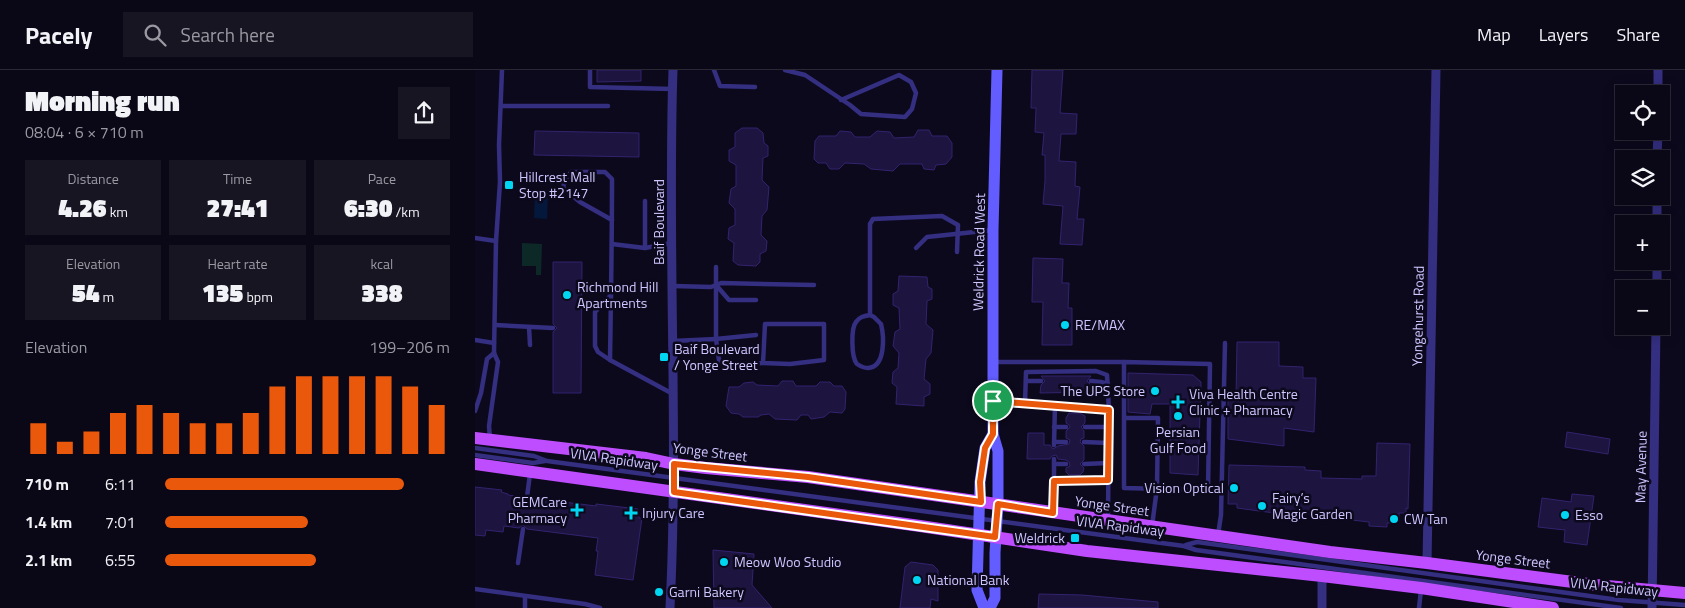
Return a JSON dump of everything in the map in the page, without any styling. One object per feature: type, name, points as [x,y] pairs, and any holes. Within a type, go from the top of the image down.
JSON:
[{"type":"main road","name":"Yonge Street","points":[[475,438],[646,458],[674,464],[808,477],[1330,552],[1596,585],[1685,593]]},
{"type":"main road","points":[[475,464],[1087,551],[1421,588],[1552,608]]},
{"type":"street","name":"Baif Boulevard","points":[[670,608],[674,492],[673,70]]},
{"type":"street","name":"Weldrick Road West","points":[[990,608],[995,598],[995,537],[998,504],[998,451],[993,434],[993,230],[997,70]]},
{"type":"street","name":"Yongehurst Road","points":[[1427,563],[1436,70]]},
{"type":"street","points":[[1658,70],[1658,85]]},
{"type":"street","name":"May Avenue","points":[[1652,605],[1656,335]]},
{"type":"street","name":"Weldrick Road West","points":[[984,608],[977,590],[978,534],[981,502],[980,482],[985,448],[993,434]]},
{"type":"street","points":[[1322,576],[1322,608]]},
{"type":"lane","points":[[490,440],[490,418],[498,362],[494,353],[502,70]]},
{"type":"lane","points":[[590,70],[590,88],[673,89]]},
{"type":"lane","points":[[714,70],[720,86],[755,87]]},
{"type":"lane","points":[[785,70],[806,72],[841,100],[861,114],[905,117],[912,109],[916,93],[911,82],[899,75],[841,100]]},
{"type":"lane","points":[[501,106],[608,106]]},
{"type":"lane","points":[[610,360],[612,220],[612,179],[605,172],[571,172],[565,180],[563,188],[580,202],[612,220]]},
{"type":"lane","points":[[645,201],[645,248]]},
{"type":"lane","points":[[870,315],[870,224],[873,219],[942,216],[958,225],[957,252]]},
{"type":"lane","points":[[916,248],[927,237],[993,230]]},
{"type":"lane","points":[[475,238],[497,240]]},
{"type":"lane","points":[[611,244],[645,248],[672,242]]},
{"type":"lane","points":[[716,267],[716,338],[719,360],[728,365],[790,364],[824,360],[824,324],[765,324],[763,363]]},
{"type":"lane","points":[[673,286],[711,287],[721,283],[814,285]]},
{"type":"lane","points":[[715,285],[729,300],[756,300]]},
{"type":"lane","points":[[611,295],[595,312],[595,346],[598,352],[674,395]]},
{"type":"lane","points":[[870,315],[881,324],[882,352],[879,362],[867,368],[858,365],[853,357],[853,329],[854,324],[860,317],[870,315]]},
{"type":"lane","points":[[495,325],[553,328]]},
{"type":"lane","points":[[529,327],[530,345]]},
{"type":"lane","points":[[673,341],[756,335]]},
{"type":"lane","points":[[475,340],[495,343]]},
{"type":"lane","points":[[1218,536],[1221,514],[1225,343]]},
{"type":"lane","points":[[475,411],[481,393],[487,359],[494,353]]},
{"type":"lane","points":[[993,362],[1124,362],[1210,364],[1208,490],[1124,488],[1124,362]]},
{"type":"lane","points":[[1025,403],[1026,372],[1096,371],[1107,375],[1109,410],[1108,521]]},
{"type":"lane","points":[[1025,381],[1041,381]]},
{"type":"lane","points":[[1091,381],[1108,384]]},
{"type":"lane","points":[[993,401],[1109,410]]},
{"type":"lane","points":[[1055,405],[1054,444],[1066,442]]},
{"type":"lane","points":[[1124,418],[1158,418],[1157,488],[1152,527]]},
{"type":"lane","points":[[1054,427],[1066,427]]},
{"type":"lane","points":[[1085,427],[1109,427]]},
{"type":"lane","points":[[1084,442],[1109,443]]},
{"type":"lane","name":"VIVA Rapidway","points":[[475,448],[534,456],[547,461],[1184,546],[1196,550],[1621,608]]},
{"type":"lane","name":"VIVA Rapidway","points":[[475,455],[533,463],[547,461]]},
{"type":"lane","points":[[1053,513],[1054,462],[1066,464]]},
{"type":"lane","points":[[1084,464],[1108,464]]},
{"type":"lane","points":[[527,497],[531,472]]},
{"type":"lane","points":[[1054,481],[1108,480]]},
{"type":"lane","points":[[518,563],[523,529]]},
{"type":"lane","name":"VIVA Rapidway","points":[[1184,546],[1197,542],[1652,605],[1685,605]]},
{"type":"lane","points":[[1419,608],[1421,588]]},
{"type":"lane","points":[[475,589],[600,608]]},
{"type":"lane","points":[[525,596],[525,608]]},
{"type":"green space","points":[[522,243],[542,244],[541,275],[536,275],[536,266],[522,266]]},
{"type":"water","points":[[535,193],[548,193],[547,219],[534,218]]},
{"type":"building","points":[[597,70],[641,70],[641,81],[597,82]]},
{"type":"building","points":[[1032,70],[1063,70],[1060,113],[1077,114],[1076,134],[1061,134],[1059,161],[1076,162],[1075,186],[1080,187],[1077,219],[1084,219],[1082,245],[1060,244],[1063,206],[1043,204],[1045,155],[1042,155],[1044,133],[1035,132],[1036,108],[1031,108]]},
{"type":"building","points":[[742,128],[757,128],[763,133],[764,143],[768,146],[768,156],[763,158],[762,180],[769,187],[767,210],[762,216],[761,235],[767,241],[766,251],[760,254],[760,262],[756,266],[738,265],[733,261],[734,243],[728,239],[729,228],[735,225],[735,209],[729,203],[731,189],[736,186],[736,165],[729,161],[729,150],[735,147],[735,133]]},
{"type":"building","points":[[918,130],[929,130],[932,136],[947,136],[952,143],[952,157],[946,164],[936,165],[934,170],[924,169],[922,164],[900,164],[893,171],[871,169],[864,164],[845,163],[839,169],[830,169],[826,163],[818,163],[814,159],[815,141],[819,136],[836,136],[840,131],[851,132],[855,137],[870,137],[877,131],[890,132],[894,138],[914,137]]},
{"type":"building","points":[[535,131],[639,133],[639,157],[534,155]]},
{"type":"building","points":[[1033,258],[1063,259],[1062,283],[1069,283],[1068,308],[1072,308],[1072,345],[1042,345],[1043,302],[1032,302]]},
{"type":"building","name":"Richmond Hill Apartments","points":[[553,262],[582,262],[581,393],[553,393],[553,332],[557,328],[553,324]]},
{"type":"building","points":[[899,276],[927,277],[928,287],[932,289],[932,299],[927,301],[926,324],[933,330],[931,353],[926,359],[924,379],[930,384],[930,394],[924,397],[924,406],[896,404],[897,387],[892,383],[893,372],[898,368],[899,353],[893,346],[895,332],[900,329],[899,308],[893,305],[893,294],[898,291]]},
{"type":"building","points":[[1237,342],[1279,342],[1279,366],[1303,367],[1303,378],[1316,378],[1314,432],[1284,428],[1284,446],[1228,439],[1228,398],[1236,398]]},
{"type":"building","points":[[1128,373],[1193,375],[1201,382],[1198,475],[1170,473],[1170,404],[1152,404],[1150,414],[1128,412]]},
{"type":"building","points":[[1041,376],[1091,376],[1087,381],[1091,385],[1091,392],[1040,393],[1041,385],[1045,381]]},
{"type":"building","points":[[782,381],[793,381],[796,386],[816,386],[820,382],[830,382],[834,386],[842,386],[846,392],[845,409],[842,413],[830,412],[824,417],[811,419],[808,415],[801,415],[797,420],[775,419],[769,414],[758,417],[743,417],[739,414],[731,413],[726,406],[729,387],[739,387],[744,383],[753,382],[757,385],[778,386]]},
{"type":"building","points":[[1069,413],[1080,413],[1085,416],[1085,423],[1081,427],[1084,431],[1084,438],[1080,442],[1084,446],[1084,460],[1080,464],[1084,468],[1080,475],[1069,475],[1066,472],[1066,468],[1070,466],[1069,462],[1058,459],[1056,455],[1050,459],[1027,459],[1028,433],[1044,433],[1044,445],[1050,445],[1053,449],[1069,444],[1070,440],[1066,438],[1066,431],[1070,427],[1066,423],[1066,418]]},
{"type":"building","points":[[1567,432],[1610,439],[1608,454],[1565,447]]},
{"type":"building","points":[[1377,443],[1410,444],[1408,509],[1406,508],[1406,513],[1399,513],[1399,521],[1387,523],[1387,527],[1369,526],[1369,522],[1352,520],[1352,516],[1304,514],[1304,517],[1237,508],[1237,504],[1228,504],[1229,465],[1305,467],[1305,470],[1321,471],[1321,478],[1362,479],[1362,476],[1376,476]]},
{"type":"building","points":[[475,487],[502,490],[501,492],[508,495],[523,497],[526,501],[531,498],[638,509],[639,518],[642,518],[633,580],[595,575],[598,538],[527,529],[523,525],[519,528],[504,526],[503,532],[486,530],[485,536],[475,535]]},
{"type":"building","name":"Esso","points":[[1572,494],[1594,496],[1587,545],[1564,542],[1565,530],[1538,527],[1542,498],[1571,502]]},
{"type":"building","points":[[713,550],[754,554],[752,585],[772,608],[714,608]]},
{"type":"building","points":[[911,562],[933,565],[938,570],[938,601],[931,599],[930,608],[900,608],[905,567]]},
{"type":"building","points":[[1039,594],[1082,595],[1158,602],[1158,608],[1038,608]]},
{"type":"place","name":"Hillcrest Mall Stop #2147","points":[[509,185]]},
{"type":"place","name":"Richmond Hill Apartments","points":[[567,295]]},
{"type":"place","name":"RE/MAX","points":[[1065,325]]},
{"type":"place","name":"Baif Boulevard / Yonge Street","points":[[664,357]]},
{"type":"place","name":"The UPS Store","points":[[1155,391]]},
{"type":"place","name":"Viva Health Centre Clinic + Pharmacy","points":[[1178,402]]},
{"type":"place","name":"Persian Gulf Food","points":[[1178,416]]},
{"type":"place","name":"Vision Optical","points":[[1234,488]]},
{"type":"place","name":"Fairy’s Magic Garden","points":[[1262,506]]},
{"type":"place","name":"GEMCare Pharmacy","points":[[577,510]]},
{"type":"place","name":"Injury Care","points":[[631,513]]},
{"type":"place","name":"Esso","points":[[1565,515]]},
{"type":"place","name":"CW Tan","points":[[1394,519]]},
{"type":"place","name":"Weldrick","points":[[1075,538]]},
{"type":"place","name":"Meow Woo Studio","points":[[724,562]]},
{"type":"place","name":"National Bank","points":[[917,580]]},
{"type":"place","name":"Garni Bakery","points":[[659,592]]},
{"type":"route","points":[[993,401],[1109,410],[1108,480],[1054,481],[1053,513],[998,504],[995,537],[674,492],[674,464],[808,477],[981,502],[980,482],[985,448],[993,434],[993,401]]}]
